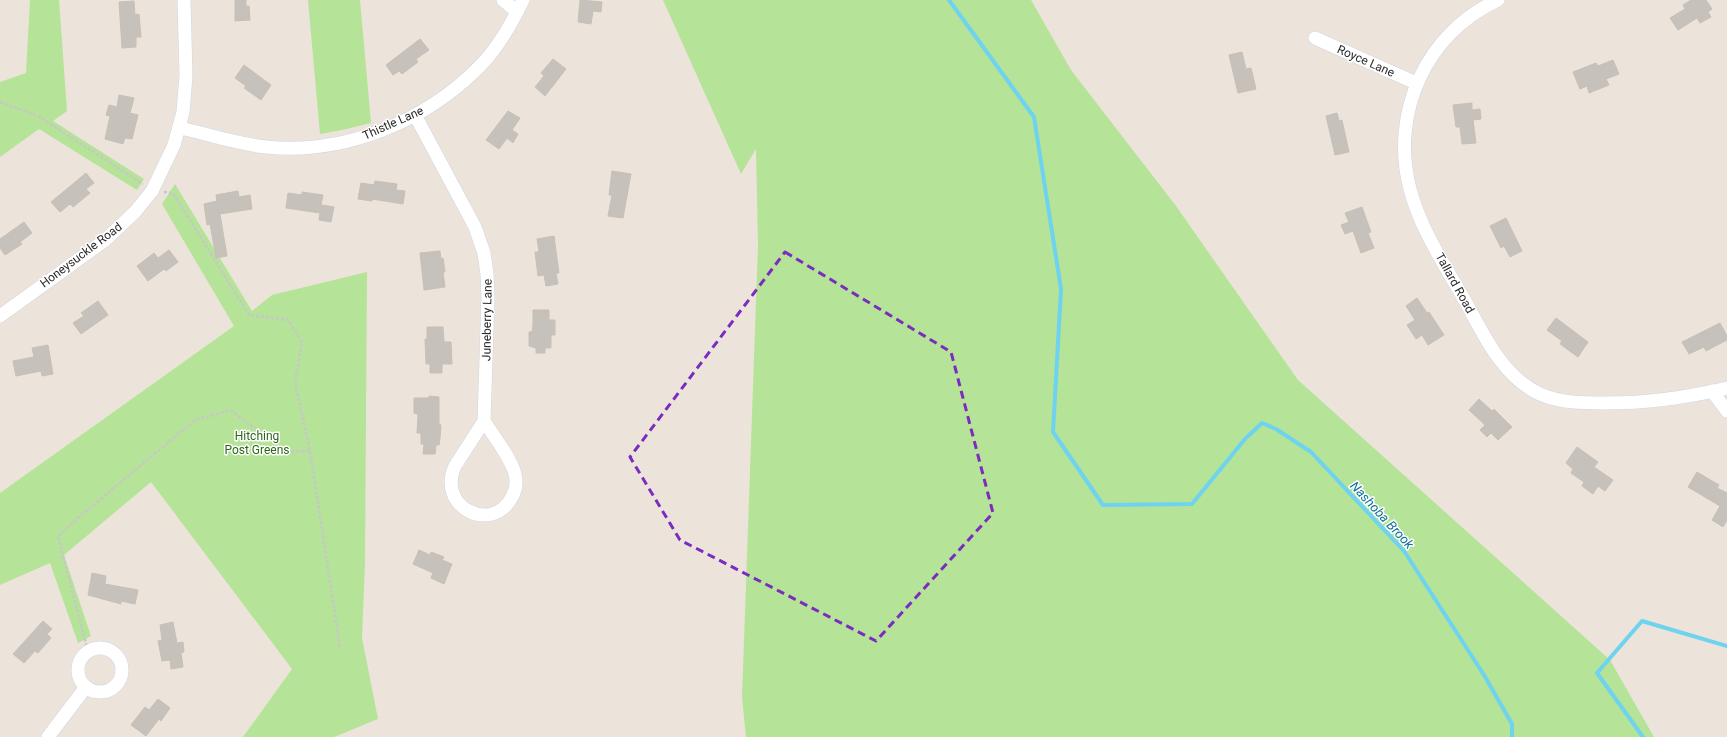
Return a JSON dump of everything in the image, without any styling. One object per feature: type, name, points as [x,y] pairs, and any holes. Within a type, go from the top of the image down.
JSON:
[{"type":"street","name":"Honeysuckle Road","points":[[0,316],[104,241],[135,212],[152,190],[168,160],[180,128],[183,112],[186,82],[184,0]]},
{"type":"street","points":[[503,0],[517,12]]},
{"type":"street","name":"Thistle Lane","points":[[180,128],[266,147],[317,146],[342,143],[368,136],[415,115],[443,97],[480,66],[502,38],[523,0]]},
{"type":"street","name":"Tallard Road","points":[[1498,0],[1473,14],[1446,38],[1424,67],[1416,83],[1406,118],[1404,136],[1405,166],[1410,190],[1424,228],[1478,324],[1507,368],[1517,378],[1539,394],[1567,402],[1632,403],[1660,401],[1727,388]]},
{"type":"street","name":"Royce Lane","points":[[1315,38],[1416,83]]},
{"type":"street","name":"Juneberry Lane","points":[[415,115],[469,214],[478,234],[484,253],[488,274],[484,421]]},
{"type":"street","points":[[1712,391],[1727,411]]},
{"type":"street","points":[[484,421],[513,468],[516,489],[510,502],[498,511],[484,515],[470,512],[459,504],[455,499],[450,486],[452,472],[455,466],[484,421]]},
{"type":"street","points":[[100,648],[112,652],[117,656],[122,668],[119,681],[110,689],[98,692],[86,687],[79,678],[78,666],[83,655],[88,651],[100,648]]},
{"type":"street","points":[[48,737],[86,687]]},
{"type":"path","points":[[0,102],[38,116],[152,190],[173,193],[249,315],[288,320],[302,342],[295,383],[310,451],[340,647]]},
{"type":"path","points":[[88,651],[58,536],[79,517],[195,420],[230,410],[287,452],[310,451]]},
{"type":"highlighted area","points":[[785,252],[951,352],[993,513],[876,641],[680,540],[630,457]]},
{"type":"green space","points":[[30,0],[59,0],[67,111],[53,121],[144,179],[137,190],[39,129],[0,157],[0,82],[26,73]]},
{"type":"green space","points":[[308,0],[360,0],[371,123],[320,134]]},
{"type":"green space","points":[[663,0],[1031,0],[1071,70],[1176,206],[1298,380],[1610,660],[1654,737],[746,737],[742,697],[758,245],[756,149],[741,174]]},
{"type":"green space","name":"Hitching Post Greens","points":[[175,184],[252,311],[272,295],[367,272],[365,562],[362,638],[378,719],[334,737],[243,737],[292,669],[151,482],[64,555],[91,636],[78,643],[50,563],[0,585],[0,493],[234,326],[162,204]]},
{"type":"building","points":[[235,0],[246,0],[246,6],[249,6],[250,20],[235,21]]},
{"type":"building","points":[[580,0],[602,2],[601,12],[593,11],[591,24],[578,22]]},
{"type":"building","points":[[1691,0],[1706,0],[1712,9],[1708,12],[1711,17],[1700,23],[1697,18],[1678,30],[1670,18],[1685,9],[1683,5]]},
{"type":"building","points":[[134,1],[135,15],[139,14],[141,37],[136,37],[136,47],[122,48],[119,2]]},
{"type":"building","points":[[420,39],[429,50],[416,59],[418,62],[402,74],[399,71],[393,75],[386,65]]},
{"type":"building","points":[[1242,52],[1246,69],[1251,68],[1256,89],[1238,93],[1229,55]]},
{"type":"building","points":[[553,59],[566,69],[545,96],[535,87],[544,76],[541,73]]},
{"type":"building","points":[[1613,60],[1619,74],[1606,79],[1609,85],[1589,93],[1587,86],[1580,89],[1573,72],[1596,63],[1598,66]]},
{"type":"building","points":[[244,65],[271,85],[261,100],[244,88],[246,86],[235,78]]},
{"type":"building","points":[[119,95],[134,98],[130,113],[138,115],[132,139],[125,138],[123,144],[105,139],[110,116],[106,115],[109,105],[117,107]]},
{"type":"building","points":[[1472,103],[1472,110],[1480,109],[1481,119],[1473,120],[1476,143],[1462,144],[1460,127],[1456,127],[1453,105]]},
{"type":"building","points":[[508,111],[520,118],[512,130],[518,134],[513,143],[507,138],[499,149],[486,140]]},
{"type":"building","points":[[1337,113],[1339,121],[1342,120],[1349,152],[1335,155],[1326,116]]},
{"type":"building","points":[[612,171],[631,174],[623,218],[608,216],[612,195],[609,195]]},
{"type":"building","points":[[86,173],[94,183],[86,189],[90,193],[73,207],[70,204],[60,212],[51,202]]},
{"type":"building","points":[[375,181],[397,184],[396,190],[405,191],[403,204],[372,199],[372,201],[358,199],[361,183],[374,185]]},
{"type":"building","points":[[238,191],[239,197],[250,195],[252,209],[220,214],[227,256],[216,258],[210,224],[207,225],[204,204],[217,201],[216,195]]},
{"type":"building","points":[[302,192],[323,195],[321,205],[334,207],[331,222],[319,220],[320,213],[286,208],[288,193],[302,195]]},
{"type":"building","points":[[1362,207],[1371,232],[1368,233],[1374,248],[1361,253],[1353,231],[1345,234],[1341,225],[1349,222],[1345,213]]},
{"type":"building","points":[[1506,218],[1522,251],[1510,257],[1504,246],[1501,248],[1490,226]]},
{"type":"building","points":[[24,222],[32,233],[20,242],[22,244],[5,255],[0,248],[0,239]]},
{"type":"building","points":[[554,236],[559,273],[556,273],[558,284],[546,286],[544,275],[538,276],[535,252],[539,252],[537,239]]},
{"type":"building","points":[[169,250],[178,262],[166,271],[164,269],[148,281],[137,266],[154,253],[158,258]]},
{"type":"building","points":[[440,251],[441,259],[443,258],[445,272],[443,272],[445,287],[424,290],[420,253]]},
{"type":"building","points":[[1417,298],[1427,313],[1429,312],[1444,335],[1428,345],[1422,335],[1416,339],[1407,325],[1415,320],[1406,306]]},
{"type":"building","points":[[98,301],[108,315],[81,334],[73,323],[84,316],[81,313]]},
{"type":"building","points":[[533,310],[549,310],[549,320],[555,320],[555,335],[551,335],[551,348],[545,348],[545,353],[536,353],[536,348],[529,346],[529,332],[532,332],[533,325]]},
{"type":"building","points":[[1556,318],[1588,342],[1578,357],[1560,344],[1562,341],[1547,330]]},
{"type":"building","points":[[1720,323],[1727,336],[1727,340],[1706,351],[1704,347],[1689,354],[1682,342]]},
{"type":"building","points":[[427,327],[443,327],[444,342],[451,342],[452,364],[442,364],[442,373],[430,373],[430,364],[426,364],[425,339],[427,339]]},
{"type":"building","points":[[48,345],[53,374],[42,376],[41,371],[16,376],[13,361],[34,357],[32,348]]},
{"type":"building","points":[[429,396],[439,397],[439,424],[441,425],[440,438],[439,445],[436,445],[435,454],[423,454],[424,444],[421,444],[421,433],[417,433],[418,414],[414,413],[414,398],[429,398]]},
{"type":"building","points":[[1479,399],[1492,411],[1494,409],[1512,427],[1498,440],[1491,433],[1487,437],[1480,430],[1485,425],[1469,410]]},
{"type":"building","points":[[1577,447],[1598,462],[1594,467],[1613,480],[1605,491],[1598,486],[1593,494],[1582,486],[1584,482],[1571,473],[1573,469],[1566,463]]},
{"type":"building","points":[[1697,472],[1719,485],[1717,488],[1727,493],[1727,520],[1723,527],[1712,520],[1720,506],[1688,487]]},
{"type":"building","points":[[419,550],[430,555],[431,552],[444,557],[442,560],[452,564],[444,584],[431,578],[433,573],[413,564]]},
{"type":"building","points":[[92,573],[106,576],[105,584],[138,590],[135,604],[121,601],[121,604],[88,595]]},
{"type":"building","points":[[43,621],[52,629],[47,634],[51,638],[38,653],[35,651],[24,663],[13,654]]},
{"type":"building","points":[[173,622],[177,643],[183,642],[184,652],[181,653],[183,667],[171,669],[170,660],[162,661],[158,641],[162,640],[160,625]]},
{"type":"building","points":[[158,699],[170,708],[161,721],[159,719],[146,736],[131,725],[145,707],[149,710]]},
{"type":"waterway","name":"Nashoba Brook","points":[[949,0],[1034,117],[1061,289],[1053,432],[1103,505],[1192,504],[1245,439],[1262,423],[1276,429],[1311,452],[1404,551],[1484,675],[1512,724],[1512,737]]},
{"type":"waterway","points":[[1643,737],[1597,673],[1642,621],[1727,646]]}]
